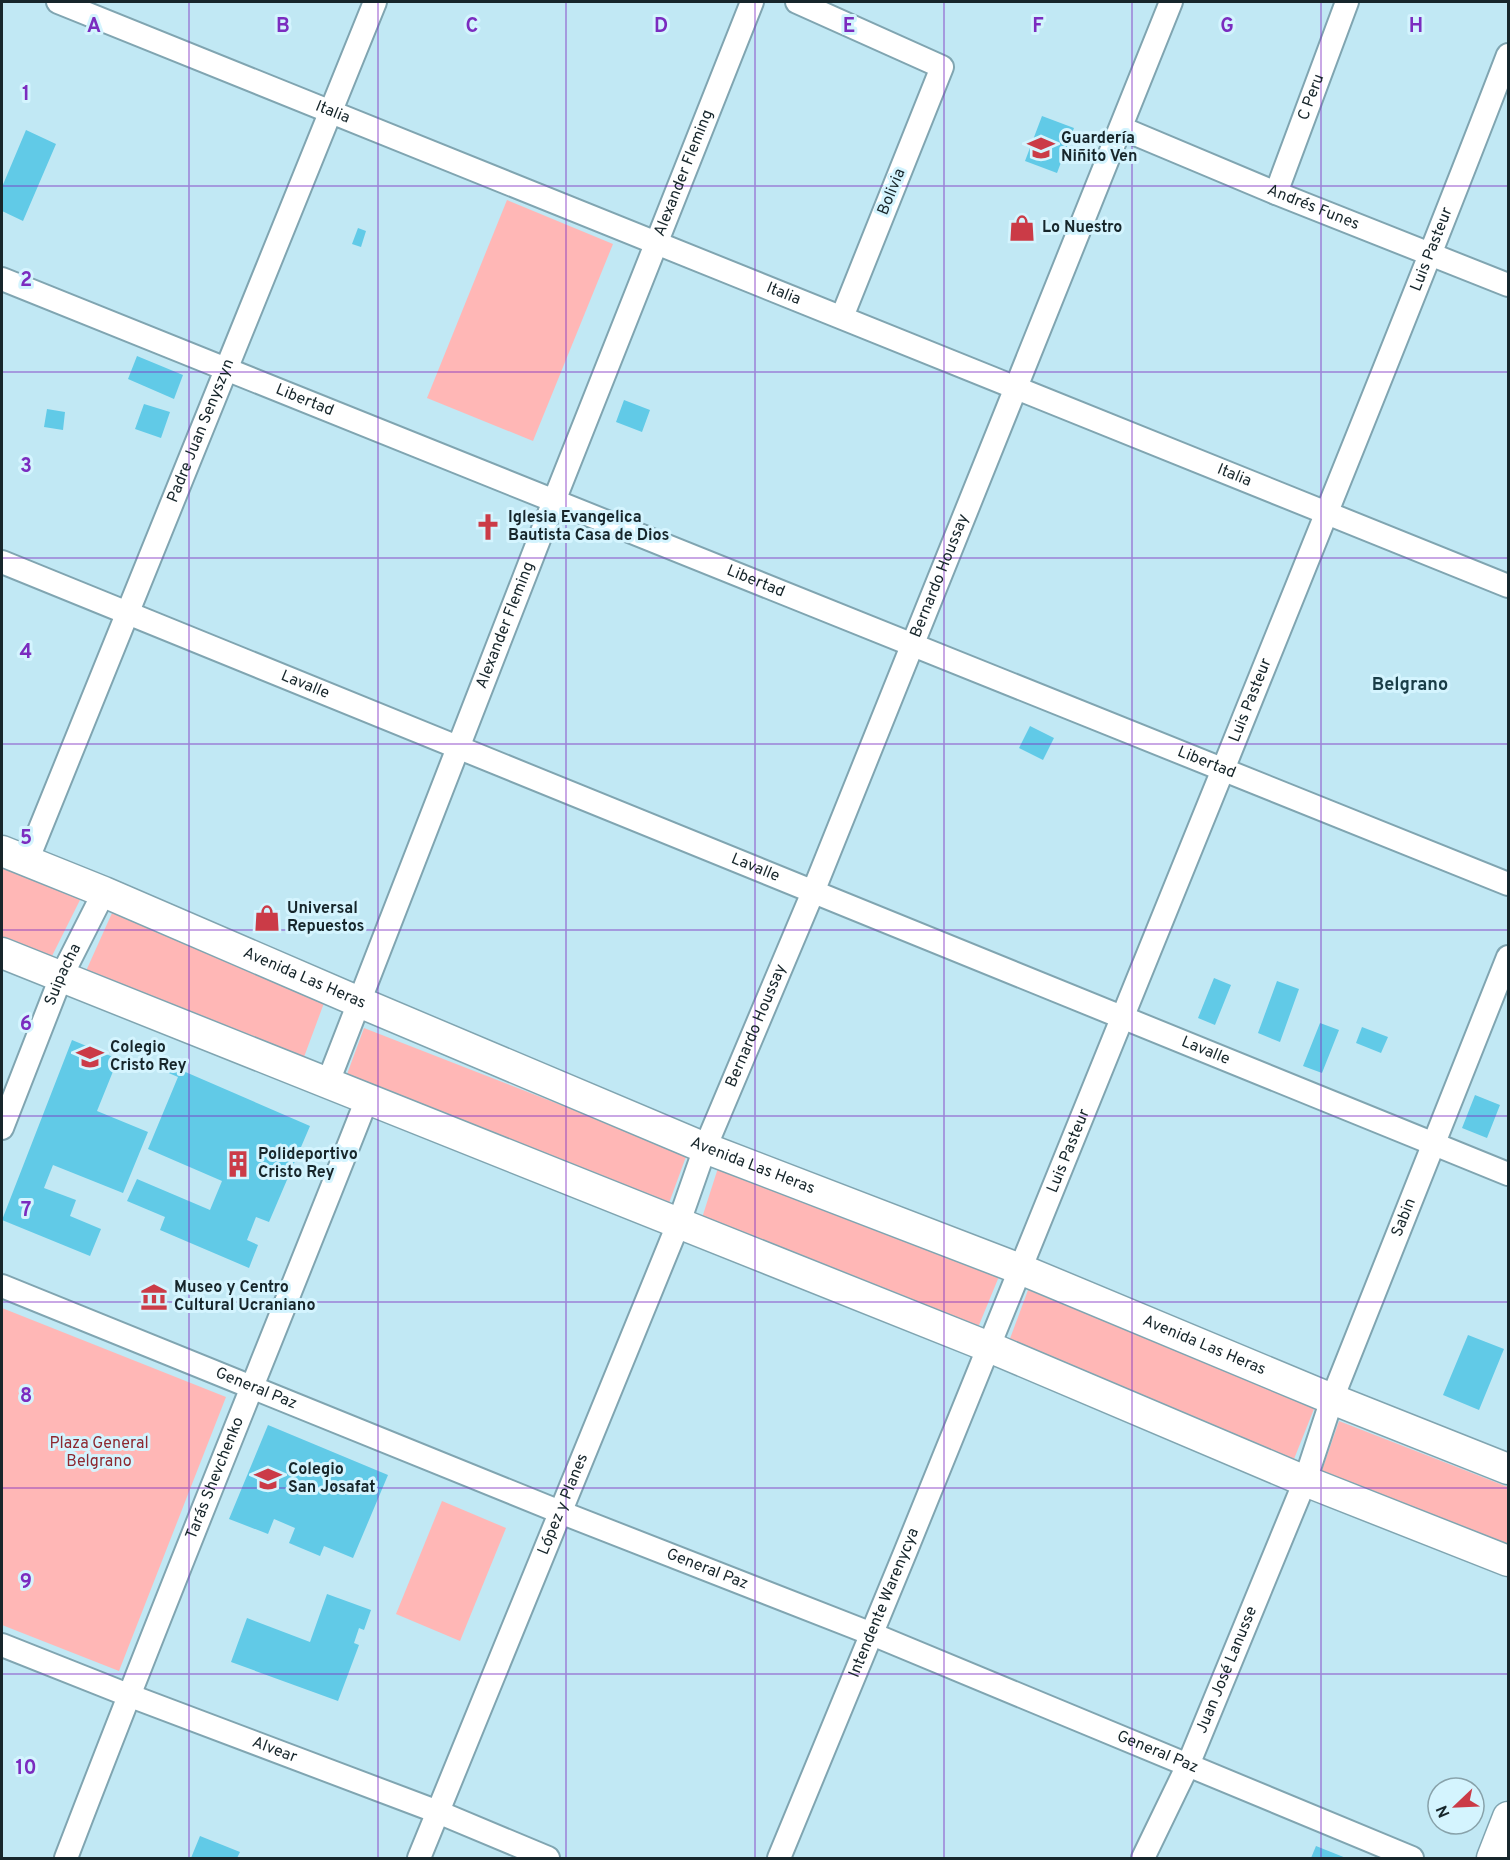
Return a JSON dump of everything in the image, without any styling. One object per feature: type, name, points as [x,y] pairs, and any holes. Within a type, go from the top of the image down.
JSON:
[{"type":"main road","name":"Avenida Las Heras","points":[[14,856],[104,892],[705,1148],[1020,1269],[1332,1399],[1509,1469]]},
{"type":"main road","points":[[2,953],[989,1347],[1305,1481],[1509,1561]]},
{"type":"main road","points":[[1492,1858],[1509,1817]]},
{"type":"street","name":"Italia","points":[[58,2],[1509,586]]},
{"type":"street","name":"Padre Juan Senyszyn","points":[[14,856],[128,613],[375,2]]},
{"type":"street","name":"Alexander Fleming","points":[[328,1082],[554,501],[752,2]]},
{"type":"street","name":"Bolivia","points":[[797,2],[942,67],[842,317]]},
{"type":"street","name":"Bernardo Houssay","points":[[705,1148],[813,892],[1171,2]]},
{"type":"street","name":"C Peru","points":[[1276,193],[1347,2]]},
{"type":"street","name":"Luis Pasteur","points":[[989,1347],[1432,254],[1499,106],[1509,55]]},
{"type":"street","name":"Andrés Funes","points":[[1121,128],[1276,193],[1509,285]]},
{"type":"street","name":"Libertad","points":[[2,279],[1509,884]]},
{"type":"street","name":"Lavalle","points":[[2,562],[1509,1174]]},
{"type":"street","name":"Suipacha","points":[[2,1128],[62,977],[104,892]]},
{"type":"street","name":"Sabin","points":[[1305,1481],[1332,1399],[1509,957]]},
{"type":"street","name":"Tarás Shevchenko","points":[[66,1858],[128,1695],[367,1099]]},
{"type":"street","name":"López y Planes","points":[[419,1858],[679,1222],[705,1148]]},
{"type":"street","name":"General Paz","points":[[2,1286],[560,1512],[872,1634],[1412,1858]]},
{"type":"street","name":"Intendente Warenycya","points":[[779,1858],[989,1347]]},
{"type":"street","name":"Juan José Lanusse","points":[[1143,1858],[1188,1765],[1305,1481]]},
{"type":"street","name":"Alvear","points":[[2,1645],[438,1812],[548,1858]]},
{"type":"green space","points":[[507,200],[613,244],[533,441],[427,398]]},
{"type":"green space","points":[[2,865],[82,896],[51,958],[2,937]]},
{"type":"green space","points":[[112,913],[324,1003],[304,1057],[86,971]]},
{"type":"green space","points":[[364,1028],[687,1154],[669,1203],[346,1077]]},
{"type":"green space","points":[[718,1168],[1000,1274],[977,1330],[701,1221]]},
{"type":"green space","points":[[1028,1290],[1316,1404],[1294,1459],[1008,1344]]},
{"type":"green space","name":"Plaza General Belgrano","points":[[2,1308],[226,1397],[119,1671],[2,1625]]},
{"type":"green space","points":[[1339,1421],[1508,1487],[1508,1544],[1321,1473]]},
{"type":"green space","points":[[442,1501],[506,1528],[460,1641],[396,1614]]},
{"type":"building","points":[[1042,116],[1074,128],[1057,173],[1025,161]]},
{"type":"building","points":[[26,130],[56,144],[23,221],[2,211],[2,187]]},
{"type":"building","points":[[358,228],[366,231],[361,247],[352,244]]},
{"type":"building","points":[[137,356],[183,375],[174,399],[128,379]]},
{"type":"building","points":[[624,400],[650,410],[642,432],[616,422]]},
{"type":"building","points":[[144,404],[170,412],[161,438],[135,429]]},
{"type":"building","points":[[47,409],[65,412],[63,430],[44,427]]},
{"type":"building","points":[[1030,726],[1054,738],[1043,760],[1019,748]]},
{"type":"building","points":[[1214,978],[1231,985],[1215,1025],[1198,1018]]},
{"type":"building","points":[[1277,981],[1299,989],[1280,1042],[1258,1033]]},
{"type":"building","points":[[1320,1023],[1339,1030],[1322,1073],[1303,1066]]},
{"type":"building","points":[[1362,1027],[1388,1037],[1381,1053],[1356,1043]]},
{"type":"building","points":[[72,1040],[118,1059],[97,1111],[148,1132],[123,1193],[53,1165],[44,1188],[76,1200],[70,1216],[101,1229],[90,1256],[2,1220]]},
{"type":"building","name":"Polideportivo Cristo Rey","points":[[167,1064],[310,1126],[269,1222],[256,1217],[247,1240],[258,1245],[249,1268],[160,1230],[165,1217],[127,1201],[137,1179],[210,1210],[222,1181],[148,1149],[178,1077],[164,1071]]},
{"type":"building","points":[[1475,1095],[1500,1105],[1487,1138],[1462,1128]]},
{"type":"building","points":[[1468,1335],[1504,1349],[1479,1410],[1443,1395]]},
{"type":"building","points":[[268,1425],[388,1475],[353,1558],[324,1546],[320,1556],[289,1543],[295,1528],[274,1519],[268,1534],[229,1519]]},
{"type":"building","points":[[327,1594],[371,1610],[364,1630],[359,1628],[354,1643],[359,1645],[338,1701],[231,1662],[247,1618],[310,1642]]},
{"type":"building","points":[[200,1836],[240,1852],[237,1858],[191,1858]]},
{"type":"building","points":[[1316,1846],[1346,1858],[1311,1858]]},
{"type":"place","name":"Guardería Niñito Ven","points":[[1041,148]]},
{"type":"place","name":"Lo Nuestro","points":[[1022,228]]},
{"type":"place","name":"Iglesia Evangelica Bautista Casa de Dios","points":[[488,527]]},
{"type":"place","name":"Universal Repuestos","points":[[267,918]]},
{"type":"place","name":"Colegio Cristo Rey","points":[[90,1057]]},
{"type":"place","name":"Polideportivo Cristo Rey","points":[[238,1164]]},
{"type":"place","name":"Museo y Centro Cultural Ucraniano","points":[[154,1297]]},
{"type":"place","name":"Colegio San Josafat","points":[[268,1479]]},
{"type":"district","name":"Belgrano","points":[[1410,685]]}]
